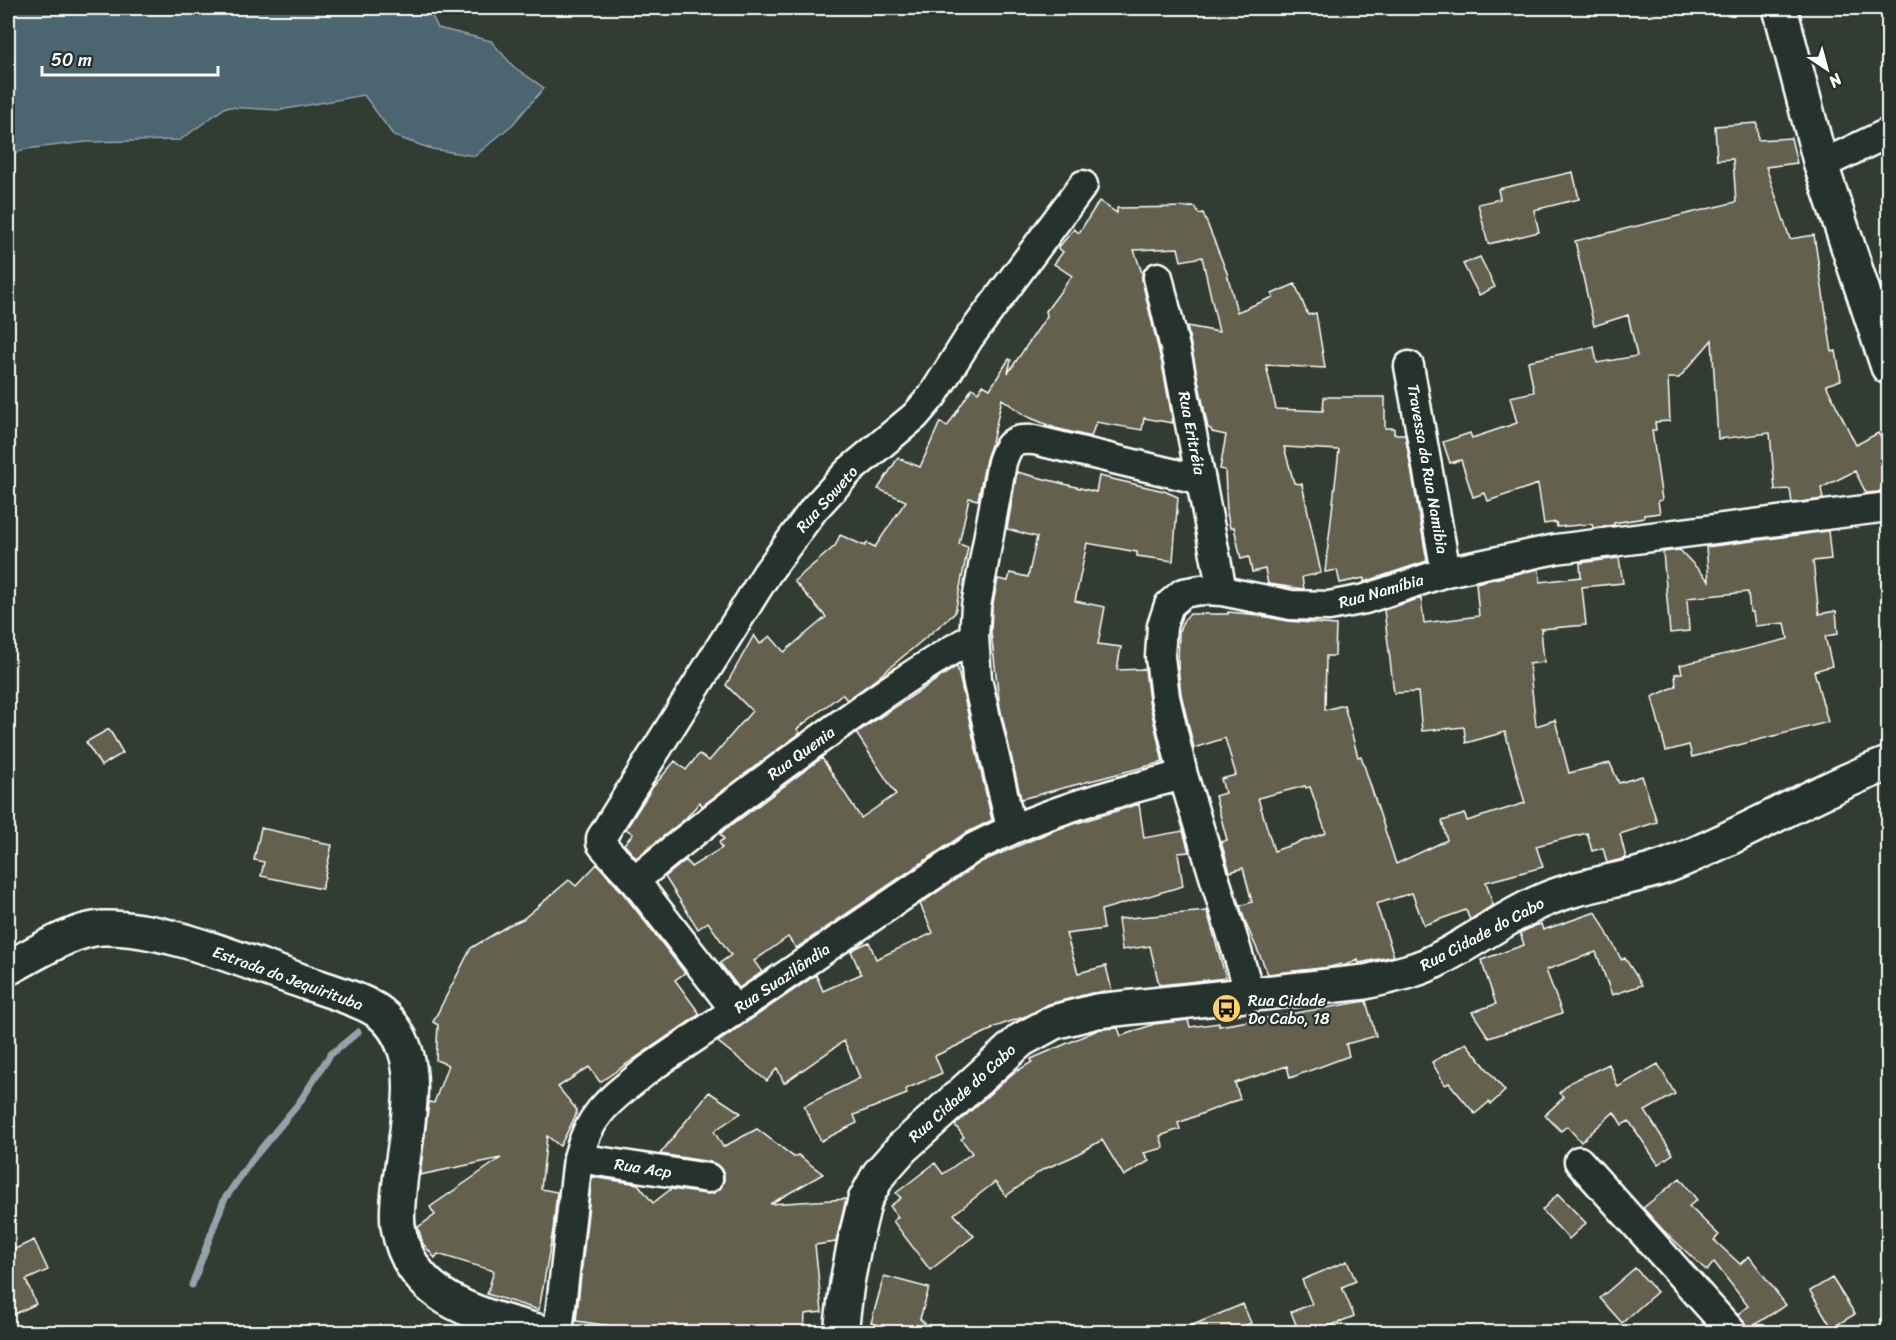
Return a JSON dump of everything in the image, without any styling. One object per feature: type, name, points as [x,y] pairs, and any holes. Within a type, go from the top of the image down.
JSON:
[{"type":"street","points":[[1780,8],[1821,165],[1888,368]]},
{"type":"street","points":[[1821,165],[1888,133]]},
{"type":"street","name":"Rua Soweto","points":[[635,880],[604,847],[601,838],[767,573],[807,518],[849,471],[915,417],[933,395],[969,338],[1083,185]]},
{"type":"street","name":"Rua Eritréia","points":[[1158,277],[1178,361],[1222,591]]},
{"type":"street","name":"Travessa da Rua Namibia","points":[[1409,366],[1446,572]]},
{"type":"street","points":[[1011,828],[977,679],[974,637],[976,606],[1002,462],[1007,448],[1014,442],[1034,440],[1202,480]]},
{"type":"street","name":"Rua Namíbia","points":[[1251,994],[1183,775],[1164,687],[1160,657],[1162,626],[1170,605],[1183,593],[1200,590],[1222,591],[1291,605],[1329,606],[1365,599],[1446,572],[1556,549],[1888,507]]},
{"type":"street","name":"Rua Quenia","points":[[635,880],[670,850],[819,740],[921,669],[974,637]]},
{"type":"street","name":"Rua Cidade do Cabo","points":[[841,1332],[846,1283],[855,1240],[866,1200],[879,1174],[902,1148],[1021,1040],[1054,1022],[1097,1011],[1365,982],[1408,972],[1439,959],[1511,916],[1544,900],[1666,866],[1719,844],[1850,778],[1888,764]]},
{"type":"street","name":"Rua Suazilândia","points":[[558,1332],[578,1158],[591,1120],[608,1101],[650,1068],[973,848],[1011,828],[1098,797],[1183,775]]},
{"type":"street","points":[[635,880],[735,1010]]},
{"type":"street","name":"Estrada do Jequirituba","points":[[8,968],[71,936],[101,928],[135,928],[242,960],[376,1010],[390,1022],[405,1050],[410,1071],[411,1096],[400,1187],[398,1225],[406,1257],[421,1278],[444,1298],[479,1315],[541,1332]]},
{"type":"street","name":"Rua Acp","points":[[578,1158],[708,1178]]},
{"type":"street","points":[[1579,1161],[1732,1332]]},
{"type":"water","points":[[8,8],[428,8],[438,28],[491,41],[514,67],[544,88],[513,124],[475,156],[432,149],[394,136],[364,95],[280,110],[226,107],[180,140],[86,142],[25,149],[8,156]]},
{"type":"building","points":[[1757,123],[1758,140],[1791,138],[1797,163],[1766,167],[1790,239],[1814,235],[1832,352],[1836,351],[1841,380],[1826,385],[1856,445],[1878,433],[1881,438],[1888,434],[1888,487],[1878,492],[1866,493],[1855,471],[1821,488],[1823,499],[1792,503],[1790,489],[1775,490],[1770,433],[1718,439],[1712,340],[1679,378],[1668,378],[1670,421],[1655,422],[1656,430],[1652,430],[1662,500],[1658,501],[1660,513],[1593,528],[1592,524],[1557,527],[1556,522],[1544,524],[1538,484],[1488,501],[1485,493],[1473,497],[1461,460],[1450,463],[1443,442],[1470,433],[1472,438],[1517,423],[1510,397],[1534,392],[1528,361],[1594,347],[1597,363],[1637,356],[1628,315],[1594,326],[1575,241],[1736,202],[1733,159],[1717,160],[1715,126]]},
{"type":"building","points":[[1573,172],[1579,199],[1534,210],[1539,232],[1488,244],[1478,204],[1500,199],[1498,189]]},
{"type":"building","points":[[1099,201],[1117,213],[1117,208],[1195,207],[1199,214],[1203,213],[1227,273],[1237,312],[1273,297],[1272,294],[1295,284],[1308,315],[1316,313],[1325,368],[1266,365],[1276,409],[1323,411],[1324,397],[1385,397],[1385,428],[1394,428],[1394,434],[1405,434],[1427,561],[1364,582],[1364,578],[1340,583],[1337,570],[1325,572],[1339,450],[1284,447],[1294,483],[1302,484],[1321,573],[1302,577],[1304,589],[1268,584],[1265,569],[1252,572],[1249,557],[1241,559],[1234,527],[1230,528],[1225,470],[1220,469],[1226,435],[1212,432],[1208,428],[1187,326],[1219,332],[1202,257],[1181,261],[1178,248],[1134,250],[1142,273],[1173,423],[1144,418],[1142,430],[1096,422],[1091,437],[1055,428],[1026,416],[1002,399],[978,500],[969,498],[959,544],[968,547],[955,613],[875,680],[847,700],[842,694],[797,729],[800,733],[702,806],[700,802],[685,819],[636,858],[624,844],[633,834],[626,829],[652,788],[675,761],[686,770],[699,754],[709,761],[752,711],[726,685],[754,635],[760,644],[770,636],[784,652],[826,617],[794,581],[835,546],[840,535],[865,546],[867,543],[875,547],[906,501],[878,489],[898,458],[920,467],[940,422],[947,427],[972,388],[978,392],[983,385],[990,389],[1009,359],[1011,360],[1008,373],[1047,316],[1046,311],[1072,276],[1054,264],[1063,252],[1058,248],[1074,229],[1079,233]]},
{"type":"building","points":[[1480,257],[1495,287],[1479,295],[1463,264]]},
{"type":"building","points":[[1017,472],[1096,492],[1099,476],[1164,491],[1178,497],[1173,561],[1137,556],[1137,552],[1087,543],[1075,601],[1105,607],[1098,644],[1121,647],[1117,670],[1145,669],[1149,701],[1163,762],[1021,799],[1000,707],[991,633],[992,608],[998,579],[1008,581],[1010,573],[1028,577],[1037,537],[1007,529]]},
{"type":"building","points":[[1828,531],[1831,559],[1813,561],[1819,614],[1836,611],[1838,634],[1825,636],[1832,666],[1814,671],[1828,722],[1692,757],[1689,745],[1666,751],[1652,697],[1676,686],[1675,674],[1682,673],[1680,665],[1788,639],[1785,623],[1755,626],[1753,612],[1750,612],[1748,592],[1687,598],[1689,631],[1670,633],[1663,552],[1680,550],[1709,581],[1706,547]]},
{"type":"building","points":[[1619,558],[1623,583],[1582,587],[1586,625],[1541,629],[1544,662],[1529,664],[1536,726],[1555,720],[1569,773],[1610,763],[1619,783],[1642,776],[1657,822],[1620,834],[1626,858],[1607,863],[1603,848],[1592,851],[1587,833],[1536,846],[1543,867],[1486,882],[1493,905],[1470,920],[1466,910],[1424,925],[1412,893],[1376,904],[1394,956],[1359,963],[1358,960],[1343,966],[1341,964],[1268,974],[1240,906],[1252,902],[1243,868],[1230,872],[1221,842],[1227,840],[1215,796],[1225,793],[1221,779],[1236,775],[1225,738],[1194,748],[1181,694],[1178,666],[1179,631],[1184,620],[1190,614],[1228,614],[1228,612],[1336,625],[1335,656],[1326,656],[1325,710],[1344,705],[1358,757],[1361,756],[1396,864],[1447,840],[1442,821],[1465,814],[1467,821],[1525,803],[1505,732],[1466,743],[1464,727],[1422,731],[1418,692],[1394,693],[1384,610],[1421,598],[1424,623],[1479,616],[1476,583],[1539,569],[1540,582],[1581,577],[1580,563]],"holes":[[[1305,786],[1310,787],[1326,833],[1274,851],[1258,798]]]},
{"type":"building","points":[[957,666],[992,820],[964,834],[796,948],[788,937],[754,961],[762,972],[739,988],[720,963],[731,955],[708,922],[698,929],[665,877],[686,860],[691,867],[722,848],[719,842],[724,839],[720,834],[822,758],[861,818],[896,794],[856,733]]},
{"type":"building","points":[[109,729],[123,753],[101,766],[86,742]]},
{"type":"building","points":[[1139,804],[1144,838],[1183,831],[1189,852],[1178,853],[1183,886],[1101,910],[1104,929],[1066,934],[1078,973],[1106,966],[1112,991],[1092,993],[1049,1004],[1029,1015],[992,1028],[935,1056],[942,1073],[906,1089],[907,1094],[854,1115],[857,1123],[821,1141],[804,1106],[860,1078],[844,1041],[784,1083],[777,1068],[767,1081],[718,1042],[816,975],[823,991],[861,974],[851,951],[856,948],[869,942],[876,959],[933,933],[920,904],[981,862],[1055,830]]},
{"type":"building","points":[[261,828],[332,845],[322,889],[261,876],[264,862],[254,860]]},
{"type":"building","points":[[597,864],[622,892],[685,973],[675,980],[700,1014],[600,1082],[589,1067],[558,1087],[576,1109],[576,1115],[560,1146],[547,1136],[541,1189],[557,1192],[539,1310],[487,1294],[494,1271],[438,1254],[435,1258],[423,1244],[418,1227],[435,1215],[430,1207],[501,1158],[420,1175],[429,1102],[434,1103],[448,1065],[436,1060],[438,1025],[433,1022],[471,948],[523,919],[569,880],[576,886]]},
{"type":"building","points":[[1207,911],[1226,978],[1159,985],[1150,946],[1122,950],[1118,919]]},
{"type":"building","points":[[1596,912],[1621,959],[1625,958],[1642,985],[1612,995],[1596,952],[1546,970],[1562,1013],[1489,1038],[1472,1012],[1496,1004],[1481,960],[1524,945],[1520,933],[1532,927],[1541,924],[1543,930]]},
{"type":"building","points":[[1366,1001],[1376,1036],[1346,1044],[1349,1056],[1290,1078],[1287,1066],[1235,1083],[1240,1099],[1178,1123],[1180,1129],[1160,1136],[1164,1148],[1144,1153],[1149,1161],[1124,1176],[1102,1140],[1042,1170],[1006,1196],[995,1182],[954,1214],[974,1236],[930,1270],[893,1221],[898,1217],[890,1206],[901,1198],[896,1193],[935,1163],[943,1174],[972,1153],[961,1139],[964,1137],[955,1125],[1012,1074],[1032,1062],[1031,1059],[1100,1029],[1118,1028],[1121,1036],[1154,1024],[1188,1020],[1190,1027],[1219,1023],[1219,1026]]},
{"type":"building","points":[[1466,1043],[1505,1091],[1475,1114],[1449,1083],[1445,1085],[1432,1062]]},
{"type":"building","points":[[1609,1064],[1618,1087],[1658,1064],[1675,1094],[1645,1111],[1673,1154],[1658,1164],[1629,1121],[1622,1125],[1614,1112],[1581,1142],[1567,1126],[1561,1131],[1545,1115],[1564,1097],[1559,1093],[1571,1082]]},
{"type":"building","points":[[709,1092],[741,1113],[714,1131],[723,1147],[757,1129],[794,1157],[798,1155],[823,1174],[770,1204],[846,1199],[836,1242],[815,1245],[822,1312],[805,1314],[804,1332],[653,1332],[576,1321],[592,1177],[638,1184],[653,1203],[671,1189],[706,1194],[714,1193],[721,1188],[724,1173],[718,1165],[660,1154]]},
{"type":"building","points":[[1680,1178],[1697,1200],[1689,1206],[1719,1235],[1714,1240],[1740,1264],[1749,1256],[1786,1305],[1748,1329],[1738,1314],[1748,1306],[1714,1262],[1707,1271],[1643,1208]]},
{"type":"building","points":[[1558,1194],[1586,1223],[1569,1239],[1542,1210]]},
{"type":"building","points":[[8,1237],[13,1250],[34,1240],[48,1270],[26,1280],[36,1304],[8,1317]]},
{"type":"building","points":[[1347,1261],[1356,1281],[1342,1287],[1354,1316],[1315,1332],[1299,1332],[1291,1312],[1312,1304],[1302,1280]]},
{"type":"building","points":[[1635,1268],[1657,1292],[1622,1323],[1600,1298]]},
{"type":"building","points":[[884,1276],[929,1288],[920,1319],[934,1332],[906,1332],[871,1323]]},
{"type":"building","points":[[1832,1278],[1855,1314],[1832,1328],[1810,1291]]},
{"type":"building","points":[[1243,1304],[1251,1323],[1229,1332],[1176,1332]]},
{"type":"waterway","points":[[192,1285],[224,1200],[251,1161],[299,1103],[330,1055],[358,1032]]},
{"type":"place","name":"Rua Cidade Do Cabo, 18","points":[[1227,1009]]}]
